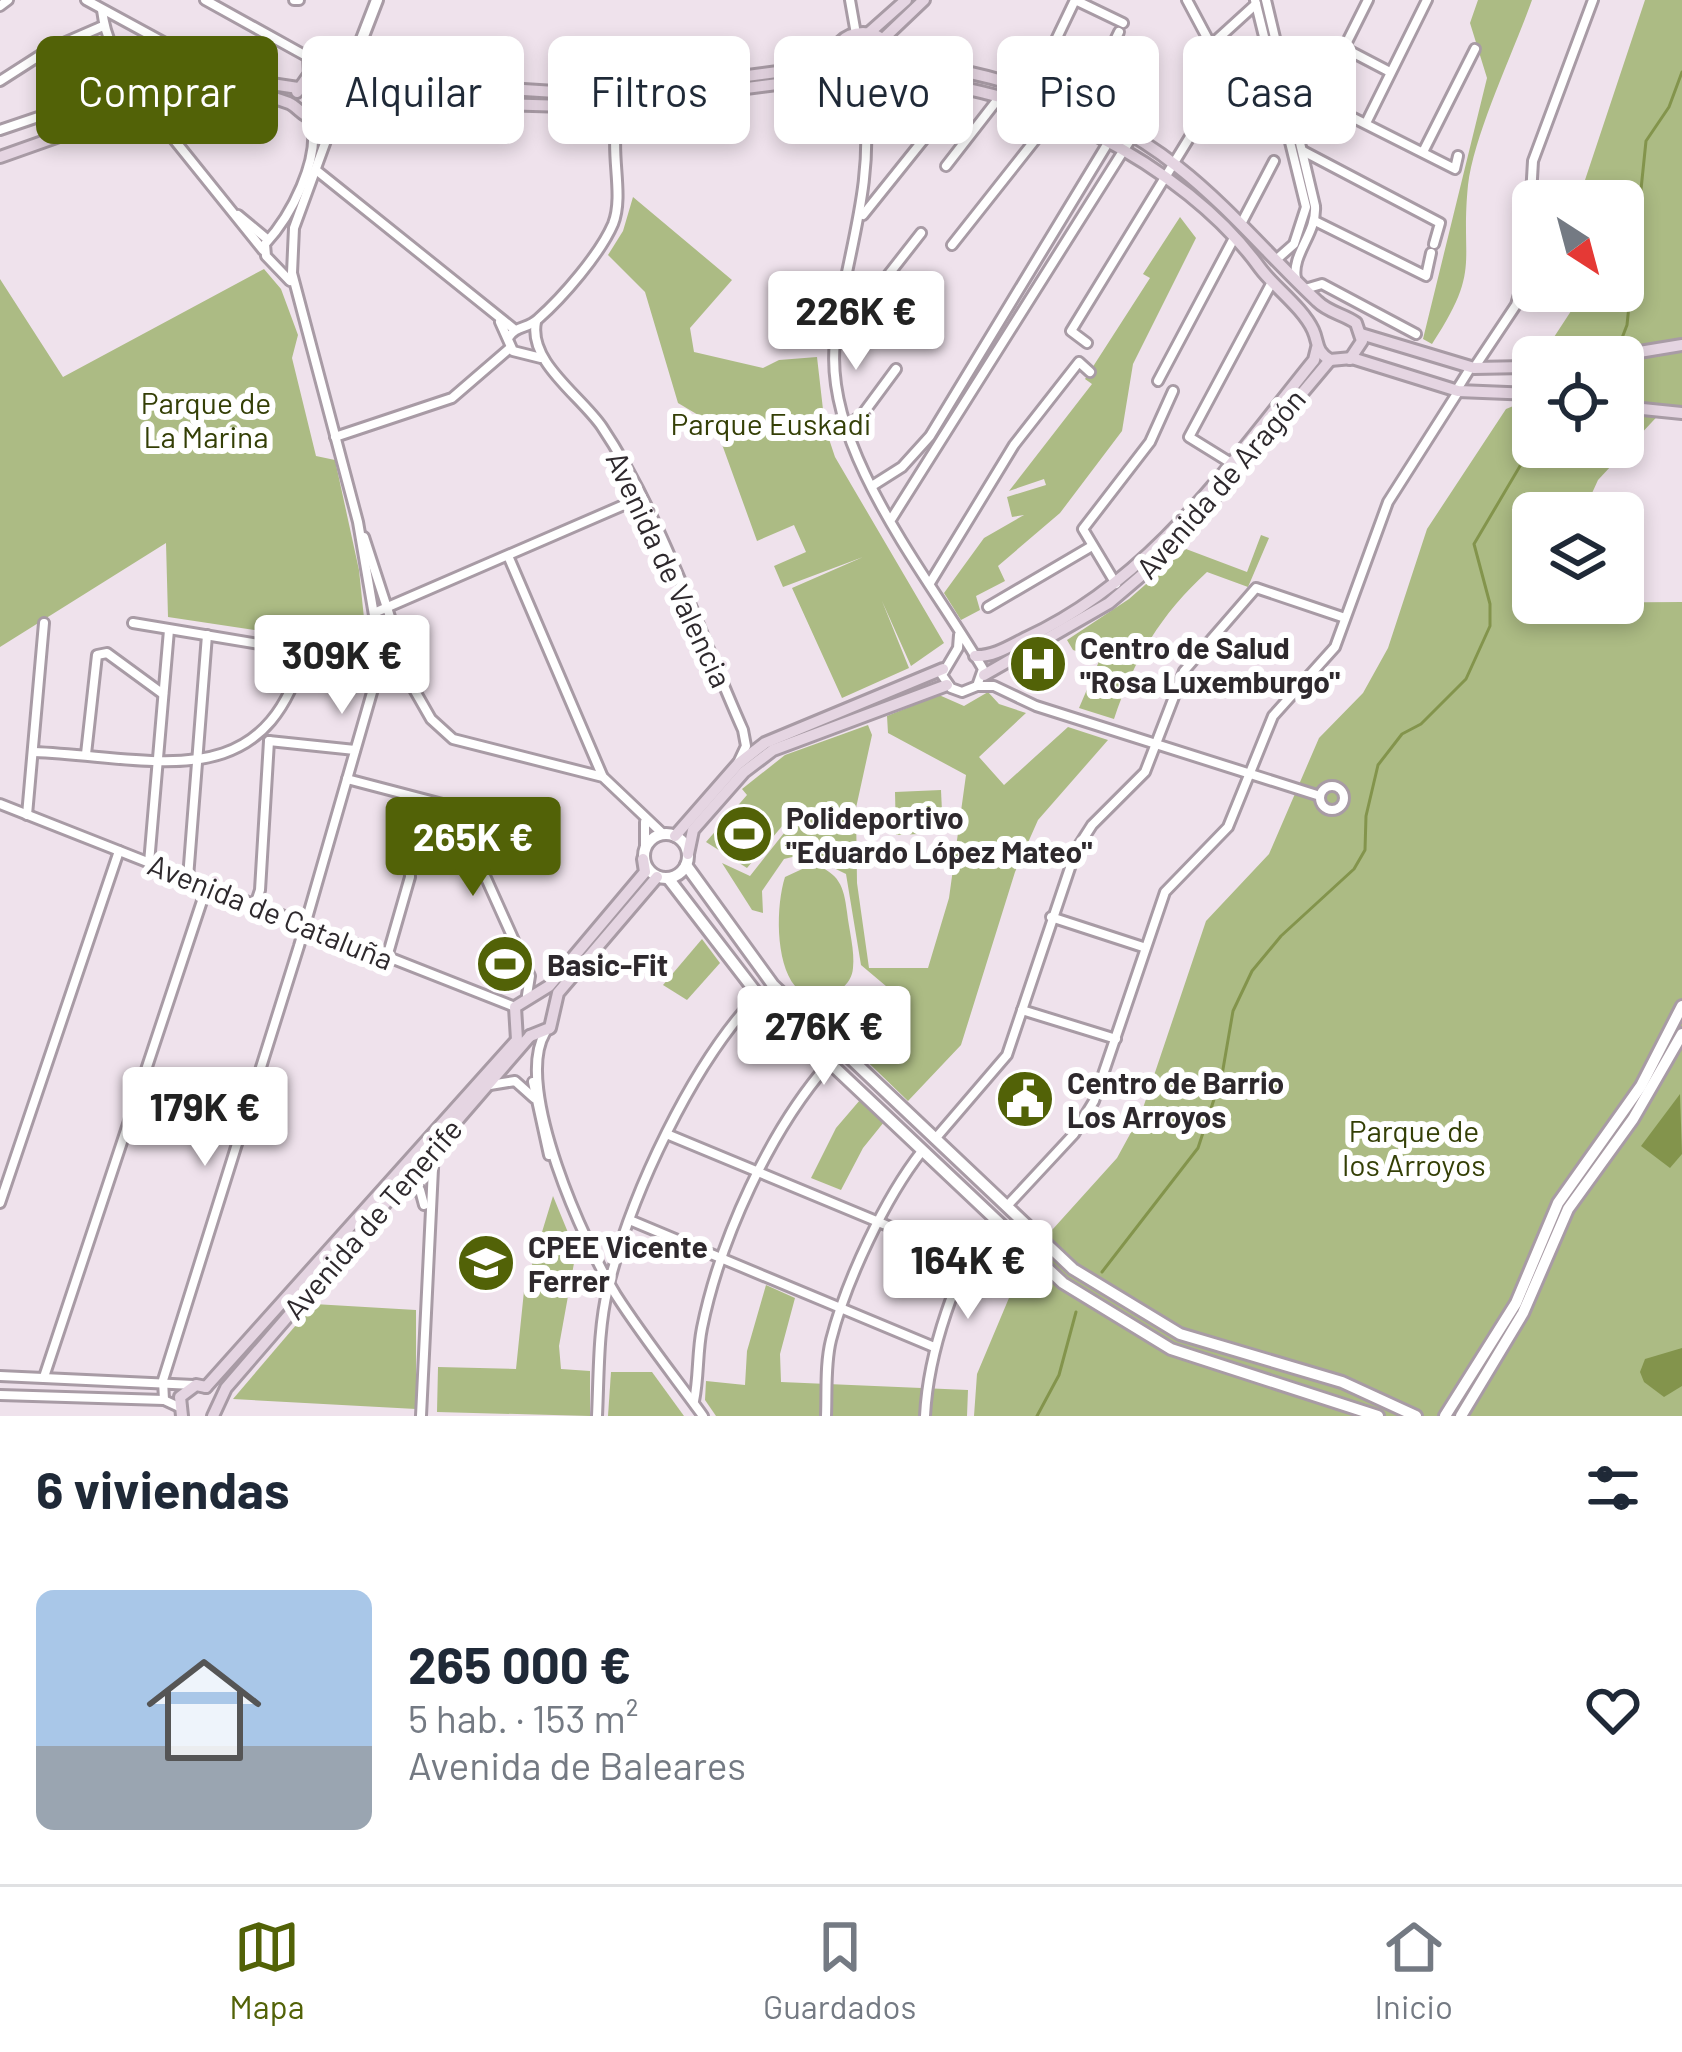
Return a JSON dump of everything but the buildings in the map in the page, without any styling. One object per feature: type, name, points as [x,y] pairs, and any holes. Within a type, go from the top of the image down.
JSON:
[{"type":"main road","points":[[858,36],[883,26],[906,0]]},
{"type":"main road","points":[[887,36],[924,0]]},
{"type":"main road","points":[[862,34],[869,36]]},
{"type":"main road","points":[[524,88],[603,94],[774,77]]},
{"type":"main road","points":[[296,106],[302,84]]},
{"type":"main road","points":[[278,85],[298,88]]},
{"type":"main road","points":[[278,102],[302,111]]},
{"type":"main road","points":[[0,157],[37,144]]},
{"type":"main road","points":[[1112,144],[1165,178],[1233,240],[1315,334],[1317,348],[1330,360],[1350,359],[1459,391],[1512,393]]},
{"type":"main road","points":[[1143,144],[1174,164],[1329,311],[1357,323],[1360,349],[1350,359]]},
{"type":"main road","points":[[1315,334],[1322,322],[1342,315]]},
{"type":"main road","points":[[1361,334],[1474,367],[1512,367]]},
{"type":"main road","points":[[1644,350],[1682,345]]},
{"type":"main road","name":"Avenida de Aragón","points":[[973,655],[1052,626],[1116,584],[1169,537],[1314,360],[1317,348]]},
{"type":"main road","name":"Avenida de Aragón","points":[[984,676],[1059,634],[1141,577],[1193,524],[1330,360]]},
{"type":"main road","points":[[1644,409],[1682,413]]},
{"type":"main road","points":[[669,835],[765,743],[943,669]]},
{"type":"main road","points":[[687,860],[693,830],[744,772],[773,750],[947,685]]},
{"type":"main road","points":[[644,853],[645,872],[550,986],[524,1000],[518,1028],[536,1035],[554,1022],[558,993],[662,878]]},
{"type":"main road","points":[[524,1000],[553,1008]]},
{"type":"main road","name":"Avenida de Tenerife","points":[[180,1411],[180,1396],[201,1386],[517,1040],[518,1028]]},
{"type":"main road","name":"Avenida de Tenerife","points":[[217,1402],[392,1193],[536,1035]]},
{"type":"main road","points":[[201,1386],[217,1402],[213,1416]]},
{"type":"street","points":[[0,6],[8,0]]},
{"type":"street","points":[[86,0],[152,36]]},
{"type":"street","points":[[205,0],[302,55]]},
{"type":"street","points":[[363,36],[377,0]]},
{"type":"street","points":[[850,0],[862,34]]},
{"type":"street","points":[[1057,36],[1075,0],[1121,28],[1117,36]]},
{"type":"street","points":[[1094,8],[1102,0]]},
{"type":"street","points":[[1187,0],[1206,36]]},
{"type":"street","points":[[1368,0],[1344,48],[1390,72]]},
{"type":"street","points":[[1366,123],[1427,0]]},
{"type":"street","points":[[925,1416],[927,1367],[970,1260],[995,1220],[1084,1119],[1165,892],[1228,826],[1273,716],[1319,669],[1346,618],[1388,502],[1516,304],[1527,266],[1533,160],[1593,0]]},
{"type":"street","points":[[1221,36],[1259,2],[1268,36]]},
{"type":"street","points":[[102,9],[108,36]]},
{"type":"street","points":[[0,81],[50,49],[103,26]]},
{"type":"street","points":[[1423,152],[1474,50]]},
{"type":"street","points":[[946,166],[997,99]]},
{"type":"street","points":[[1356,118],[1455,169],[1458,156]]},
{"type":"street","points":[[0,130],[36,120]]},
{"type":"street","points":[[178,144],[295,287]]},
{"type":"street","points":[[264,251],[311,153],[311,144]]},
{"type":"street","points":[[325,144],[292,252],[295,287],[358,522],[414,690]]},
{"type":"street","points":[[335,437],[452,398],[499,362],[609,232],[618,210],[617,144]]},
{"type":"street","points":[[866,144],[862,216],[835,344],[844,428],[872,486],[984,676],[1036,706],[1320,796]]},
{"type":"street","points":[[862,216],[920,144]]},
{"type":"street","points":[[952,245],[1032,144]]},
{"type":"street","points":[[872,486],[902,467],[930,436],[1107,144]]},
{"type":"street","points":[[892,518],[1107,169],[1128,144]]},
{"type":"street","points":[[1087,343],[1071,332],[1186,144]]},
{"type":"street","points":[[1262,270],[1294,244],[1305,219],[1292,144]]},
{"type":"street","points":[[1296,279],[1295,262],[1316,221],[1301,144]]},
{"type":"street","points":[[1303,151],[1440,224],[1426,276],[1305,219]]},
{"type":"street","points":[[1241,225],[1274,161]]},
{"type":"street","points":[[1095,164],[1107,169]]},
{"type":"street","points":[[316,170],[543,358]]},
{"type":"street","points":[[224,202],[292,252]]},
{"type":"street","points":[[835,344],[921,233]]},
{"type":"street","points":[[1159,381],[1233,240]]},
{"type":"street","points":[[278,263],[292,252]]},
{"type":"street","points":[[1231,463],[1190,437],[1272,285],[1296,279],[1322,284],[1416,334]]},
{"type":"street","points":[[534,339],[536,322]]},
{"type":"street","points":[[517,341],[534,339]]},
{"type":"street","points":[[517,341],[534,339]]},
{"type":"street","name":"Avenida de Valencia","points":[[534,339],[543,358],[601,424],[640,498],[743,730]]},
{"type":"street","points":[[1380,367],[1388,345]]},
{"type":"street","points":[[930,583],[1014,445],[1079,362],[1090,372]]},
{"type":"street","points":[[844,428],[862,415],[896,369]]},
{"type":"street","points":[[1116,584],[1083,529],[1150,442],[1173,391]]},
{"type":"street","points":[[902,467],[916,478]]},
{"type":"street","points":[[376,620],[387,609],[640,498]]},
{"type":"street","points":[[164,1400],[163,1380],[306,925],[379,664],[358,522]]},
{"type":"street","points":[[988,608],[1092,546]]},
{"type":"street","points":[[509,557],[603,777],[644,820],[669,835],[771,982],[841,1051],[1108,1294],[1180,1334],[1342,1382],[1417,1416]]},
{"type":"street","points":[[826,1416],[831,1340],[879,1222],[901,1178],[997,1072],[1076,850],[1092,825],[1145,772],[1184,671],[1256,588],[1346,618]]},
{"type":"street","points":[[391,621],[404,602]]},
{"type":"street","points":[[376,620],[391,621]]},
{"type":"street","points":[[376,620],[431,719],[454,739],[603,777]]},
{"type":"street","points":[[27,814],[44,623]]},
{"type":"street","points":[[133,623],[379,664]]},
{"type":"street","points":[[149,863],[169,631]]},
{"type":"street","points":[[959,634],[943,669],[947,685],[962,692],[984,676]]},
{"type":"street","points":[[188,878],[207,635]]},
{"type":"street","points":[[34,752],[217,758],[255,740],[281,713],[304,652]]},
{"type":"street","points":[[86,754],[97,655],[106,653],[164,694]]},
{"type":"street","points":[[952,655],[973,655]]},
{"type":"street","points":[[984,676],[1001,688]]},
{"type":"street","points":[[743,730],[753,741],[765,743]]},
{"type":"street","points":[[738,764],[746,746],[743,730]]},
{"type":"street","points":[[255,740],[355,750]]},
{"type":"street","points":[[255,905],[260,890],[269,741]]},
{"type":"street","points":[[347,779],[454,808],[530,976],[524,1000]]},
{"type":"street","points":[[387,957],[410,877],[406,795]]},
{"type":"street","name":"Avenida de Cataluña","points":[[0,804],[387,957],[524,1000]]},
{"type":"street","points":[[644,820],[644,853],[758,994],[1027,1250],[1098,1308],[1172,1349],[1378,1416]]},
{"type":"street","points":[[644,853],[669,835]]},
{"type":"street","points":[[0,1204],[119,851]]},
{"type":"street","points":[[662,878],[687,860]]},
{"type":"street","points":[[44,1377],[206,886]]},
{"type":"street","points":[[1051,917],[1143,947]]},
{"type":"street","points":[[597,1416],[608,1286],[632,1221],[698,1071],[771,982]]},
{"type":"street","points":[[1429,1416],[1445,1416],[1516,1304],[1558,1203],[1641,1086],[1682,1006]]},
{"type":"street","points":[[1022,1010],[1116,1039]]},
{"type":"street","points":[[1461,1416],[1523,1313],[1568,1209],[1633,1119],[1682,1034]]},
{"type":"street","points":[[536,1035],[535,1100],[548,1152],[608,1286],[700,1416]]},
{"type":"street","points":[[536,1035],[538,1080],[550,1139],[608,1286],[700,1416]]},
{"type":"street","points":[[694,1404],[701,1332],[723,1259],[759,1172],[790,1112],[841,1051]]},
{"type":"street","points":[[488,1086],[515,1082],[535,1100]]},
{"type":"street","points":[[668,1135],[970,1260]]},
{"type":"street","points":[[421,1416],[427,1212],[434,1148]]},
{"type":"street","points":[[392,1193],[409,1186],[420,1190],[427,1212]]},
{"type":"street","points":[[632,1221],[934,1347]]},
{"type":"street","points":[[0,1376],[163,1380],[201,1386]]},
{"type":"street","points":[[0,1395],[164,1400],[180,1411]]},
{"type":"green space","points":[[1478,0],[1532,0],[1472,164],[1463,281],[1432,344],[1423,339],[1487,78],[1470,23]]},
{"type":"green space","name":"Parque de los Arroyos","points":[[1645,0],[1682,0],[1682,408],[1665,408],[1644,431],[1644,336],[1555,336],[1570,312],[1644,312],[1644,180],[1585,180]]},
{"type":"green space","name":"Parque Euskadi","points":[[633,197],[732,280],[690,328],[694,352],[763,368],[779,360],[817,357],[825,427],[835,457],[944,643],[911,666],[882,601],[909,668],[842,698],[792,588],[863,557],[783,587],[774,566],[806,552],[794,525],[757,541],[715,425],[678,403],[645,292],[608,255],[623,231]]},
{"type":"green space","points":[[1180,217],[1196,238],[1133,364],[1122,431],[1060,513],[998,566],[1005,581],[976,596],[980,610],[961,620],[944,593],[984,538],[1024,515],[1012,517],[1007,497],[1046,485],[1044,479],[1009,491],[1092,384],[1085,379],[1150,278],[1143,274]]},
{"type":"green space","name":"Parque de La Marina","points":[[264,269],[281,289],[298,335],[292,358],[316,456],[335,460],[359,570],[367,647],[168,617],[166,543],[0,647],[0,279],[63,377]]},
{"type":"green space","name":"Parque de los Arroyos","points":[[1512,407],[1512,468],[1609,468],[1593,492],[1512,492],[1512,624],[1644,624],[1644,602],[1682,602],[1682,1416],[974,1416],[977,1374],[1025,1260],[1117,1158],[1141,1114],[1206,921],[1269,854],[1319,738],[1363,693],[1388,648],[1427,529]]},
{"type":"green space","points":[[1261,535],[1269,538],[1248,587],[1207,572],[1176,604],[1140,657],[1114,719],[1079,708],[1100,659],[1073,650],[1067,640],[1129,599],[1186,549],[1247,572]]},
{"type":"green space","points":[[988,692],[999,704],[1026,713],[979,757],[1004,785],[1068,727],[1108,740],[1038,820],[1015,872],[961,1045],[908,1101],[847,1042],[893,992],[861,965],[846,874],[805,854],[784,859],[762,891],[763,913],[752,910],[722,863],[750,876],[788,828],[783,825],[747,868],[706,842],[747,795],[742,789],[785,755],[868,725],[872,735],[856,808],[857,883],[869,968],[928,968],[949,898],[966,775],[888,733],[887,716],[939,695],[964,706]]},
{"type":"green space","points":[[941,790],[943,833],[896,835],[895,792]]},
{"type":"green space","points":[[813,864],[834,876],[842,888],[853,955],[851,977],[845,985],[820,996],[802,992],[788,976],[779,933],[785,877]]},
{"type":"green space","points":[[702,939],[720,963],[687,1000],[663,985]]},
{"type":"green space","points":[[860,1100],[884,1122],[863,1148],[841,1190],[811,1178],[836,1128]]},
{"type":"green space","points":[[553,1196],[576,1252],[559,1346],[561,1369],[590,1371],[590,1416],[437,1412],[438,1367],[516,1369],[524,1291]]},
{"type":"green space","points":[[766,1285],[795,1298],[780,1354],[781,1382],[968,1390],[967,1416],[716,1416],[705,1400],[706,1381],[745,1385],[747,1351]]},
{"type":"green space","points":[[314,1304],[416,1310],[416,1409],[233,1399]]},
{"type":"green space","points":[[611,1372],[652,1372],[684,1416],[608,1416]]},
{"type":"shaded area","points":[[1680,1094],[1682,1154],[1670,1168],[1641,1146]]},
{"type":"shaded area","points":[[1682,1348],[1682,1386],[1664,1397],[1644,1382],[1640,1372],[1645,1359]]},
{"type":"waterway","points":[[1623,336],[1646,141],[1669,107],[1682,72]]},
{"type":"waterway","points":[[1102,1272],[1198,1148],[1222,1075],[1233,1011],[1252,971],[1281,936],[1354,869],[1365,850],[1366,816],[1378,765],[1402,734],[1421,724],[1466,679],[1490,626],[1490,604],[1474,544],[1519,468]]},
{"type":"waterway","points":[[1037,1416],[1059,1375],[1076,1312]]},
{"type":"place","name":"Centro de Salud \"Rosa Luxemburgo\"","points":[[1038,664]]},
{"type":"place","name":"Polideportivo \"Eduardo López Mateo\"","points":[[744,834]]},
{"type":"place","name":"Basic-Fit","points":[[505,964]]},
{"type":"place","name":"Centro de Barrio Los Arroyos","points":[[1025,1099]]},
{"type":"place","name":"CPEE Vicente Ferrer","points":[[486,1263]]}]
